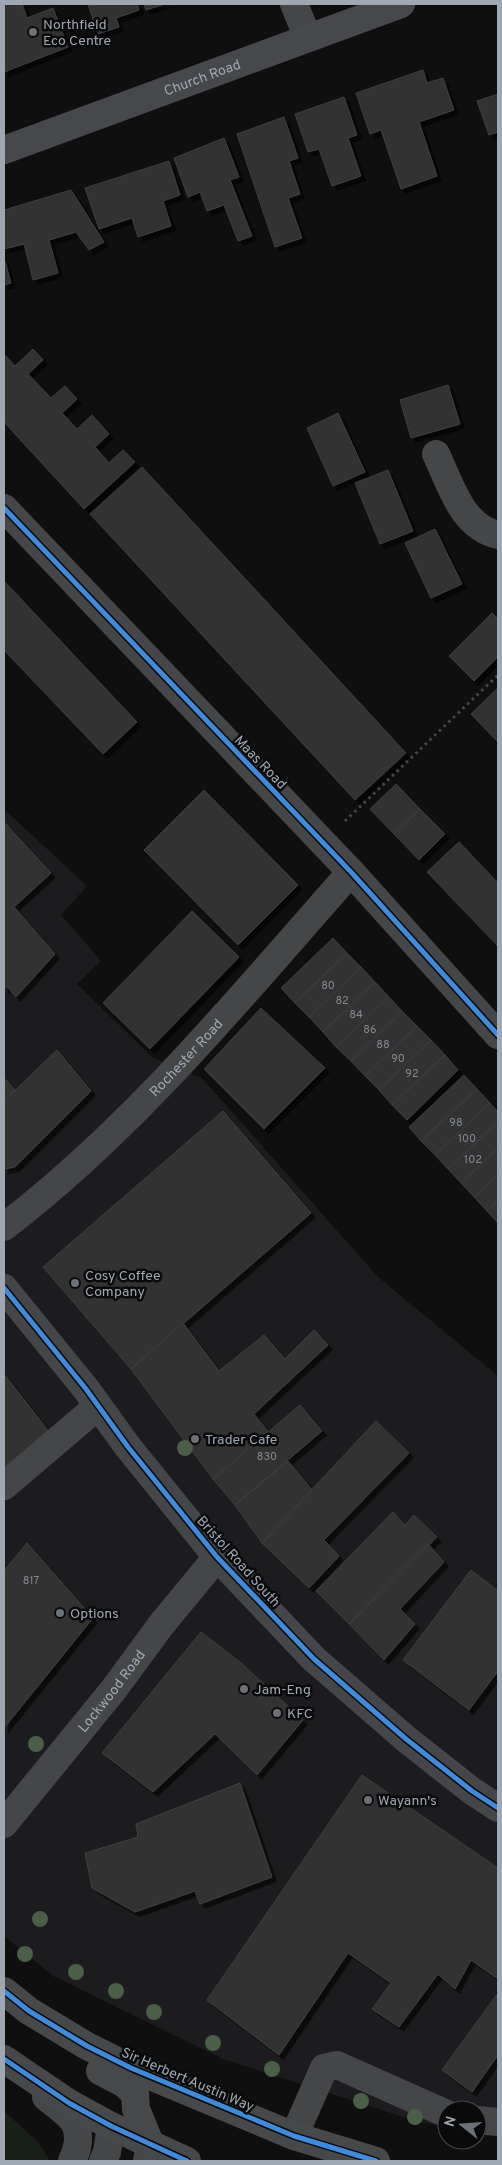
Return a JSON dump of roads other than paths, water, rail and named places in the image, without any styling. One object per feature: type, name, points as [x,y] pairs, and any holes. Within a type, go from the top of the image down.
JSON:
[{"type":"highway","name":"Sir Herbert Austin Way","points":[[4,1991],[29,2011],[87,2046],[172,2086],[294,2136],[376,2161]]},
{"type":"highway","points":[[4,2010],[84,2063],[125,2084],[135,2094],[136,2109],[144,2125],[148,2152]]},
{"type":"highway","points":[[8,2062],[69,2103],[111,2126],[148,2152],[188,2161]]},
{"type":"highway","points":[[111,2126],[172,2086]]},
{"type":"main road","name":"Church Road","points":[[4,150],[400,4]]},
{"type":"street","points":[[294,4],[308,38]]},
{"type":"street","points":[[436,454],[464,513],[485,531],[498,535]]},
{"type":"street","name":"Maas Road","points":[[4,508],[351,872],[498,1035]]},
{"type":"street","name":"Rochester Road","points":[[4,1227],[43,1197],[166,1081],[351,872]]},
{"type":"street","name":"Bristol Road South","points":[[4,1288],[217,1557],[314,1659],[406,1739],[472,1791],[498,1808]]},
{"type":"street","points":[[4,1486],[98,1406]]},
{"type":"street","name":"Lockwood Road","points":[[6,1818],[114,1689],[161,1625],[217,1557]]},
{"type":"street","points":[[8,2062],[74,2122],[78,2141],[77,2151],[72,2161]]},
{"type":"street","points":[[294,2136],[324,2068],[337,2065],[437,2110]]},
{"type":"street","points":[[103,2161],[107,2152],[111,2126]]},
{"type":"place","name":"Northfield Eco Centre","points":[[33,32]]},
{"type":"place","name":"Cosy Coffee Company","points":[[75,1283]]},
{"type":"place","name":"Trader Cafe","points":[[195,1439]]},
{"type":"place","name":"Options","points":[[60,1613]]},
{"type":"place","name":"Jam-Eng","points":[[244,1689]]},
{"type":"place","name":"KFC","points":[[277,1713]]},
{"type":"place","name":"Wayann's","points":[[368,1800]]}]
